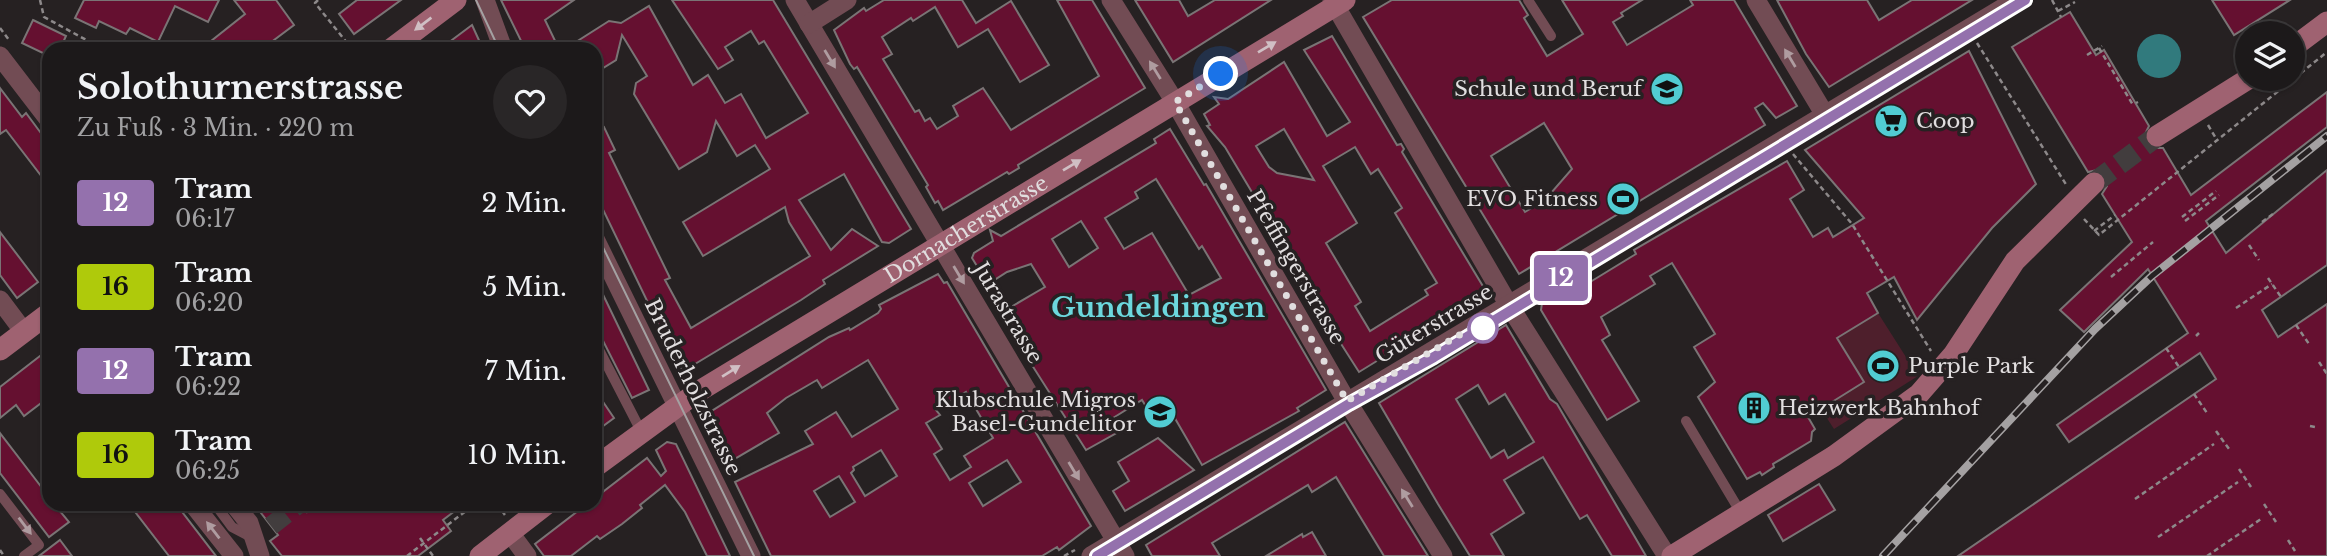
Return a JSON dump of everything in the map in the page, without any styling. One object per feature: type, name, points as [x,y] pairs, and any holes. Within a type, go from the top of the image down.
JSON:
[{"type":"main road","points":[[400,42],[456,0]]},
{"type":"main road","name":"Dornacherstrasse","points":[[602,462],[678,405],[1338,2]]},
{"type":"main road","points":[[2305,38],[2327,22]]},
{"type":"main road","points":[[2157,136],[2235,87]]},
{"type":"main road","points":[[1670,556],[1834,456],[1919,394],[1942,370],[2015,261],[2094,183]]},
{"type":"main road","points":[[0,350],[42,318]]},
{"type":"main road","points":[[480,556],[538,511]]},
{"type":"street","points":[[485,0],[500,42]]},
{"type":"street","name":"Jurastrasse","points":[[794,0],[1121,548]]},
{"type":"street","points":[[809,24],[847,0]]},
{"type":"street","name":"Pfeffingerstrasse","points":[[1111,0],[1175,102],[1347,401],[1443,556]]},
{"type":"street","points":[[1756,0],[1825,115]]},
{"type":"street","name":"Güterstrasse","points":[[1091,556],[1121,548],[1347,401],[2016,0]]},
{"type":"street","points":[[1338,2],[1510,305],[1670,556]]},
{"type":"street","points":[[0,56],[42,111]]},
{"type":"street","name":"Bruderholzstrasse","points":[[602,253],[751,556]]},
{"type":"street","points":[[0,300],[24,332]]},
{"type":"street","points":[[199,511],[234,556]]},
{"type":"street","points":[[239,511],[248,523],[257,547]]},
{"type":"street","points":[[257,547],[271,526]]},
{"type":"street","points":[[510,533],[527,556]]},
{"type":"lane","points":[[1528,0],[1551,37]]},
{"type":"lane","points":[[602,356],[641,432]]},
{"type":"lane","points":[[1686,421],[1741,513]]},
{"type":"lane","points":[[0,494],[39,545],[24,556]]},
{"type":"lane","points":[[220,511],[232,527],[257,547]]},
{"type":"path","points":[[40,0],[44,17],[90,42]]},
{"type":"path","points":[[318,0],[315,3],[346,42]]},
{"type":"path","points":[[2052,0],[2061,17]]},
{"type":"path","points":[[2059,11],[2075,2]]},
{"type":"path","points":[[1969,28],[2061,179],[2078,199]]},
{"type":"path","points":[[2087,55],[2101,47],[2135,103]]},
{"type":"path","points":[[2115,215],[2094,230],[2099,235],[2327,52]]},
{"type":"path","points":[[2204,120],[2217,140]]},
{"type":"path","points":[[1793,154],[1852,224],[1942,370]]},
{"type":"path","points":[[2183,219],[2217,193]]},
{"type":"path","points":[[2262,222],[2273,214]]},
{"type":"path","points":[[2111,277],[2153,242]]},
{"type":"path","points":[[2249,245],[2259,260]]},
{"type":"path","points":[[2268,278],[2281,297]]},
{"type":"path","points":[[2236,308],[2272,284]]},
{"type":"path","points":[[2296,325],[2309,344]]},
{"type":"path","points":[[2166,348],[2179,367]]},
{"type":"path","points":[[2319,362],[2327,374]]},
{"type":"path","points":[[2194,394],[2207,413]]},
{"type":"path","points":[[2310,426],[2315,427]]},
{"type":"path","points":[[2216,431],[2229,449]]},
{"type":"path","points":[[2135,499],[2214,444]]},
{"type":"path","points":[[2239,469],[2251,487]]},
{"type":"path","points":[[2158,537],[2238,482]]},
{"type":"path","points":[[2264,504],[2276,522]]},
{"type":"path","points":[[407,556],[466,511]]},
{"type":"path","points":[[2207,556],[2261,519]]},
{"type":"path","points":[[420,538],[433,556]]},
{"type":"path","points":[[2288,540],[2295,551]]},
{"type":"path","points":[[0,551],[4,556]]},
{"type":"shaded area","name":"Purple Park","points":[[1878,313],[1918,376],[1834,429],[1821,409],[1837,338]]},
{"type":"water","points":[[2159,34],[2175,40],[2181,56],[2175,72],[2159,78],[2143,72],[2137,56],[2143,40]]},
{"type":"building","points":[[84,0],[219,0],[208,22],[175,6],[158,42],[130,28],[126,34],[99,21],[96,28],[75,18]]},
{"type":"building","points":[[234,0],[276,0],[294,25],[271,42],[210,42],[245,14]]},
{"type":"building","points":[[357,0],[401,0],[354,34],[339,14]]},
{"type":"building","points":[[501,0],[574,0],[545,20],[556,42],[522,42]]},
{"type":"building","points":[[672,0],[773,0],[911,229],[889,243],[882,242],[844,174],[799,200],[831,250],[852,229],[878,246],[823,280],[825,284],[801,300],[690,367],[688,364],[680,369],[602,207],[602,128],[604,127],[615,150],[609,153],[670,278],[665,280],[691,328],[810,256],[789,222],[785,207],[703,256],[683,222],[770,169],[755,145],[737,156],[716,121],[707,152],[679,169],[634,94],[636,83],[647,76],[622,35],[616,60],[602,69],[602,42],[576,42],[609,21],[621,23],[649,6],[693,85],[708,75],[725,103],[741,94],[766,138],[808,113],[764,41],[759,44],[751,31],[725,47],[733,60],[718,69]]},
{"type":"building","points":[[884,0],[962,0],[976,23],[1011,1],[1049,65],[1020,82],[988,29],[958,47],[935,7],[913,21],[911,18],[882,37],[892,54],[883,59],[915,112],[919,110],[925,121],[930,118],[937,129],[958,116],[953,106],[983,88],[1011,130],[1099,76],[1057,0],[1092,0],[1145,88],[1018,165],[1019,168],[1009,174],[1007,172],[943,210],[938,201],[935,203],[926,187],[928,185],[857,67],[854,69],[850,64],[834,30],[864,8],[866,11]]},
{"type":"building","points":[[1135,0],[1179,0],[1188,16],[1215,0],[1271,0],[1173,62]]},
{"type":"building","points":[[1392,0],[1519,0],[1528,15],[1524,18],[1547,56],[1583,34],[1562,0],[1642,0],[1621,13],[1623,16],[1613,22],[1627,45],[1693,5],[1690,0],[1734,0],[1797,106],[1776,118],[1763,103],[1755,108],[1765,125],[1519,274],[1363,17]],"holes":[[[1544,123],[1572,169],[1545,200],[1525,212],[1491,156]]]},
{"type":"building","points":[[1777,0],[1867,0],[1879,20],[1912,0],[1972,0],[1829,87],[1806,54]]},
{"type":"building","points":[[2212,0],[2290,0],[2256,21],[2235,21],[2234,35]]},
{"type":"building","points":[[2070,12],[2096,55],[2104,50],[2149,126],[2144,136],[2146,144],[2151,148],[2163,148],[2191,195],[2327,92],[2327,127],[2206,221],[2226,253],[2327,170],[2327,265],[2262,310],[2278,337],[2327,304],[2327,556],[1958,556],[2216,379],[2200,353],[2069,442],[2057,425],[2188,333],[2148,269],[2084,332],[2060,310],[2132,242],[2102,194],[2107,186],[2104,174],[2097,170],[2088,172],[2012,47]]},
{"type":"building","points":[[33,20],[66,36],[63,42],[42,42],[42,53],[22,43]]},
{"type":"building","points":[[472,25],[480,42],[449,42]]},
{"type":"building","points":[[1332,36],[1397,145],[1401,144],[1404,149],[1402,152],[1487,293],[1359,372],[1297,275],[1299,271],[1225,147],[1207,126],[1210,125],[1204,114],[1219,104],[1214,97],[1228,99],[1284,62],[1327,136],[1350,122],[1304,50]],"holes":[[[1284,129],[1298,153],[1314,180],[1277,173],[1269,167],[1256,146]],[[1355,147],[1371,174],[1378,169],[1402,208],[1395,213],[1437,283],[1425,290],[1428,295],[1370,331],[1355,306],[1361,302],[1326,243],[1357,223],[1323,166]]]},
{"type":"building","points":[[1969,51],[2036,184],[1992,228],[1917,320],[1894,277],[1867,293],[1878,313],[1837,338],[1864,382],[1808,417],[1815,429],[1811,441],[1773,464],[1774,467],[1762,475],[1760,472],[1747,479],[1698,397],[1715,382],[1694,347],[1715,334],[1672,263],[1650,276],[1655,284],[1601,317],[1610,335],[1602,340],[1639,401],[1607,420],[1541,310],[1542,303],[1578,281],[1582,287],[1636,254],[1634,250],[1787,161],[1804,190],[1790,199],[1813,237],[1828,228],[1833,237],[1864,218],[1805,150]]},
{"type":"building","points":[[0,88],[22,117],[26,113],[42,135],[42,177],[6,130],[0,134]]},
{"type":"building","points":[[1170,129],[1204,185],[1206,184],[1326,390],[1297,408],[1299,411],[1202,465],[1173,415],[1157,412],[1152,404],[1147,408],[1142,400],[1113,418],[1120,431],[1086,450],[1030,362],[1028,351],[1004,311],[1045,287],[1031,264],[1007,272],[988,284],[972,258],[974,253],[993,241],[990,230],[1001,236],[1156,143],[1154,139]],"holes":[[[1156,179],[1199,249],[1202,246],[1221,278],[1189,295],[1152,233],[1124,249],[1105,218],[1138,198],[1135,192]],[[1081,221],[1098,248],[1069,267],[1052,239]]]},
{"type":"building","points":[[0,232],[38,282],[17,298],[0,275]]},
{"type":"building","points":[[938,274],[944,283],[947,282],[1091,526],[1059,550],[1057,547],[1042,556],[771,556],[735,482],[813,444],[805,431],[836,412],[852,437],[898,409],[868,360],[822,388],[817,380],[786,398],[767,413],[779,433],[731,461],[725,449],[721,451],[705,420],[707,414],[829,337],[849,328],[850,330],[878,313],[881,309],[879,305]],"holes":[[[966,392],[993,438],[964,456],[971,467],[950,480],[934,454],[942,449],[926,423],[940,415],[936,410]],[[881,450],[897,476],[865,496],[851,473],[853,467]],[[1007,460],[1021,482],[983,506],[969,483]],[[839,476],[855,502],[830,517],[814,491]]]},
{"type":"building","points":[[602,293],[649,390],[632,398],[602,339]]},
{"type":"building","points":[[1506,325],[1550,399],[1557,404],[1646,556],[1612,556],[1587,515],[1580,519],[1543,457],[1504,480],[1524,513],[1491,534],[1504,556],[1470,556],[1379,403]],"holes":[[[1478,385],[1489,404],[1505,394],[1534,442],[1508,458],[1504,450],[1491,458],[1456,399]]]},
{"type":"building","points":[[42,354],[42,402],[24,416],[16,405],[0,418],[0,387]]},
{"type":"building","points":[[602,400],[614,418],[602,427]]},
{"type":"building","points":[[1345,422],[1428,556],[1384,556],[1336,477],[1312,492],[1308,485],[1212,543],[1220,556],[1152,556],[1146,545]]},
{"type":"building","points":[[0,433],[42,488],[42,511],[60,511],[69,522],[49,537],[0,473]]},
{"type":"building","points":[[1158,438],[1194,470],[1125,511],[1113,491],[1129,481],[1118,462]]},
{"type":"building","points":[[667,442],[676,444],[730,556],[707,556],[685,512],[665,485],[640,505],[642,508],[600,539],[597,536],[571,556],[544,556],[535,544],[578,511],[602,511],[602,493],[647,458],[661,476],[666,471],[656,450]]},
{"type":"building","points":[[1819,484],[1835,510],[1783,541],[1768,515]]},
{"type":"building","points":[[134,511],[181,511],[216,556],[169,556]]},
{"type":"building","points":[[259,511],[455,511],[443,520],[451,531],[418,556],[282,556],[270,541],[278,535]]},
{"type":"building","points":[[1312,532],[1326,556],[1266,556],[1302,534],[1303,537]]},
{"type":"building","points":[[60,540],[72,556],[39,556]]},
{"type":"tunnel","points":[[2094,183],[2157,136]]},
{"type":"tunnel","points":[[271,526],[290,511]]},
{"type":"tram line","points":[[476,0],[496,42]]},
{"type":"tram line","points":[[1097,556],[1349,404],[1434,357],[2025,0]]},
{"type":"tram line","name":"12","points":[[1097,556],[1349,404],[1483,328],[1534,294],[2025,0]]},
{"type":"tram line","points":[[602,245],[754,556]]},
{"type":"railway","points":[[1883,556],[2095,329],[2152,276],[2327,136]]},
{"type":"place","name":"Schule und Beruf","points":[[1667,89]]},
{"type":"place","name":"Coop","points":[[1891,121]]},
{"type":"place","name":"EVO Fitness","points":[[1623,199]]},
{"type":"place","name":"Purple Park","points":[[1883,366]]},
{"type":"place","name":"Heizwerk Bahnhof","points":[[1754,408]]},
{"type":"place","name":"Klubschule Migros Basel-Gundelitor","points":[[1160,412]]},
{"type":"district","name":"Gundeldingen","points":[[1158,307]]},
{"type":"route","points":[[1221,74],[1175,102],[1347,401],[1478,324],[1483,328]]}]
